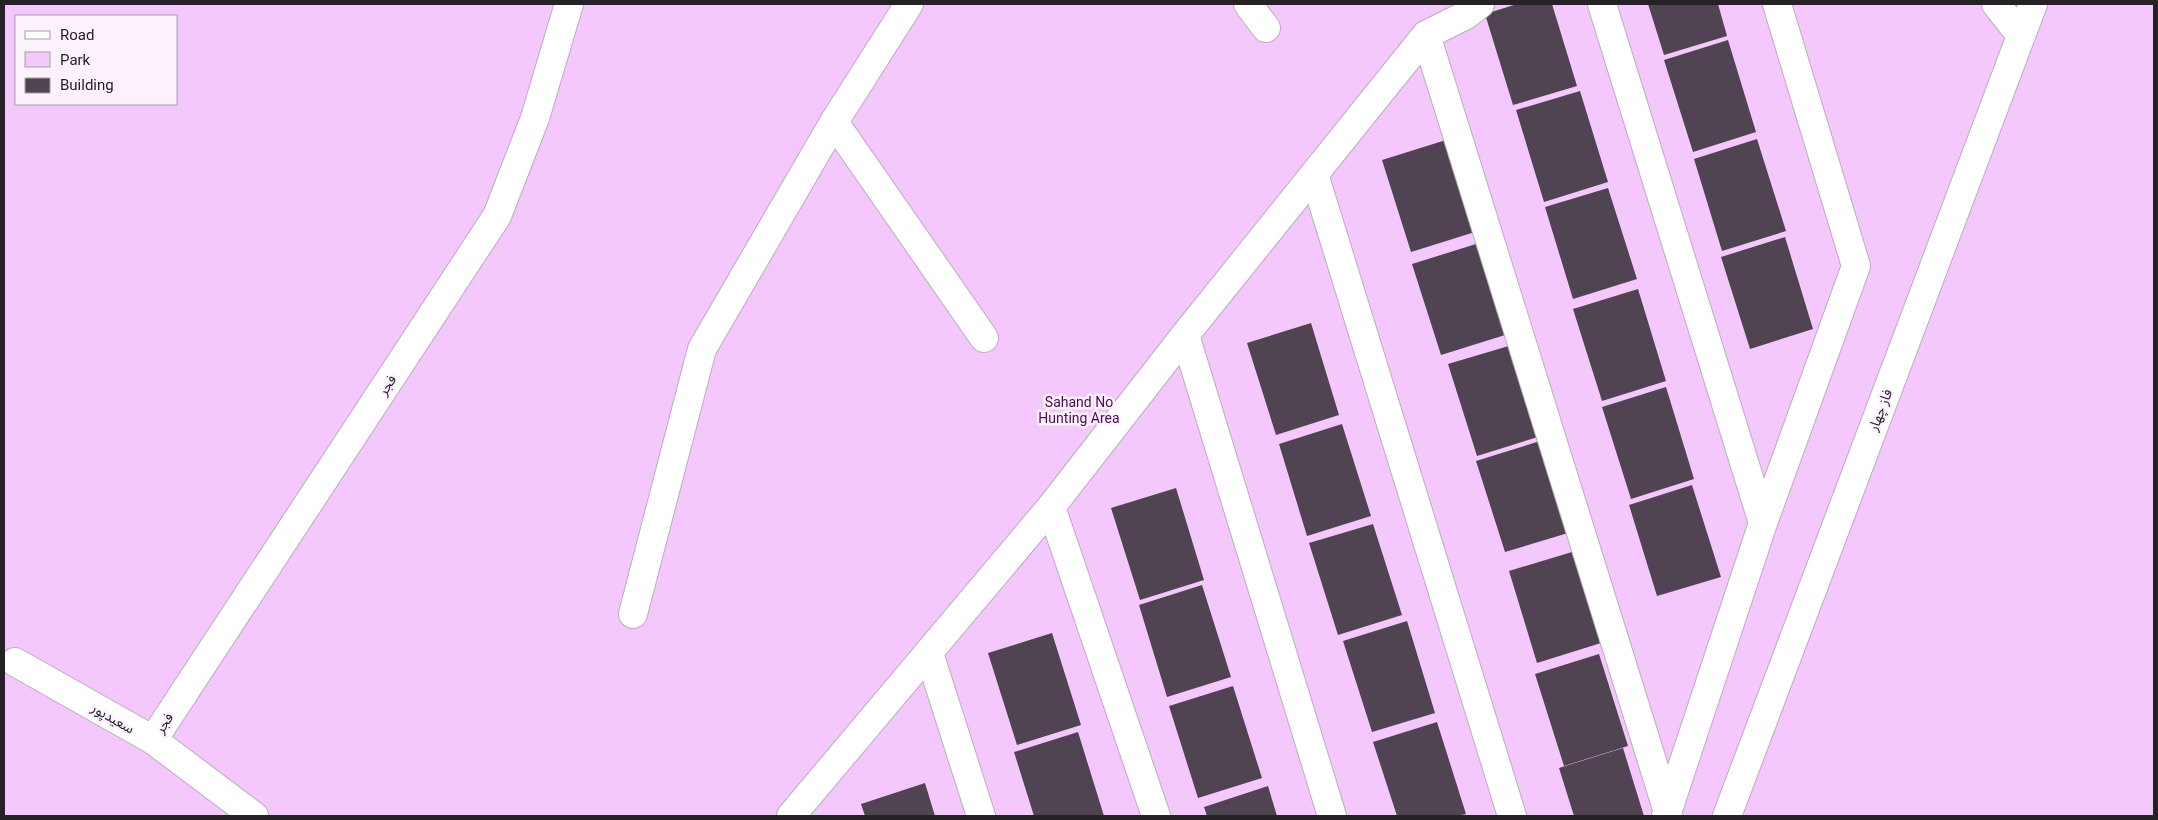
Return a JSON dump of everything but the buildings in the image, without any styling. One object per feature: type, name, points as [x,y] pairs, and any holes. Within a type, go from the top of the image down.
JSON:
[{"type":"street","name":"فجر","points":[[153,740],[497,216],[535,118],[569,4]]},
{"type":"street","points":[[633,614],[702,349],[834,122],[909,4]]},
{"type":"street","points":[[1248,4],[1266,28]]},
{"type":"street","points":[[791,816],[1051,508],[1185,335],[1426,35],[1466,15],[1480,4]]},
{"type":"street","points":[[1602,4],[1763,523]]},
{"type":"street","points":[[1667,814],[1763,523],[1856,266],[1777,4]]},
{"type":"street","points":[[1996,4],[2021,36]]},
{"type":"street","name":"فاز چهار","points":[[1727,816],[2032,4]]},
{"type":"street","points":[[1426,35],[1667,814]]},
{"type":"street","points":[[834,122],[984,338]]},
{"type":"street","points":[[1314,174],[1512,816]]},
{"type":"street","points":[[1185,335],[1332,816]]},
{"type":"street","points":[[1051,508],[1156,816]]},
{"type":"street","points":[[928,653],[981,816]]},
{"type":"street","name":"سعیدپور","points":[[15,662],[153,740],[254,816]]},
{"type":"green space","name":"Sahand No Hunting Area","points":[[4,4],[2154,4],[2154,816],[4,816]]}]
